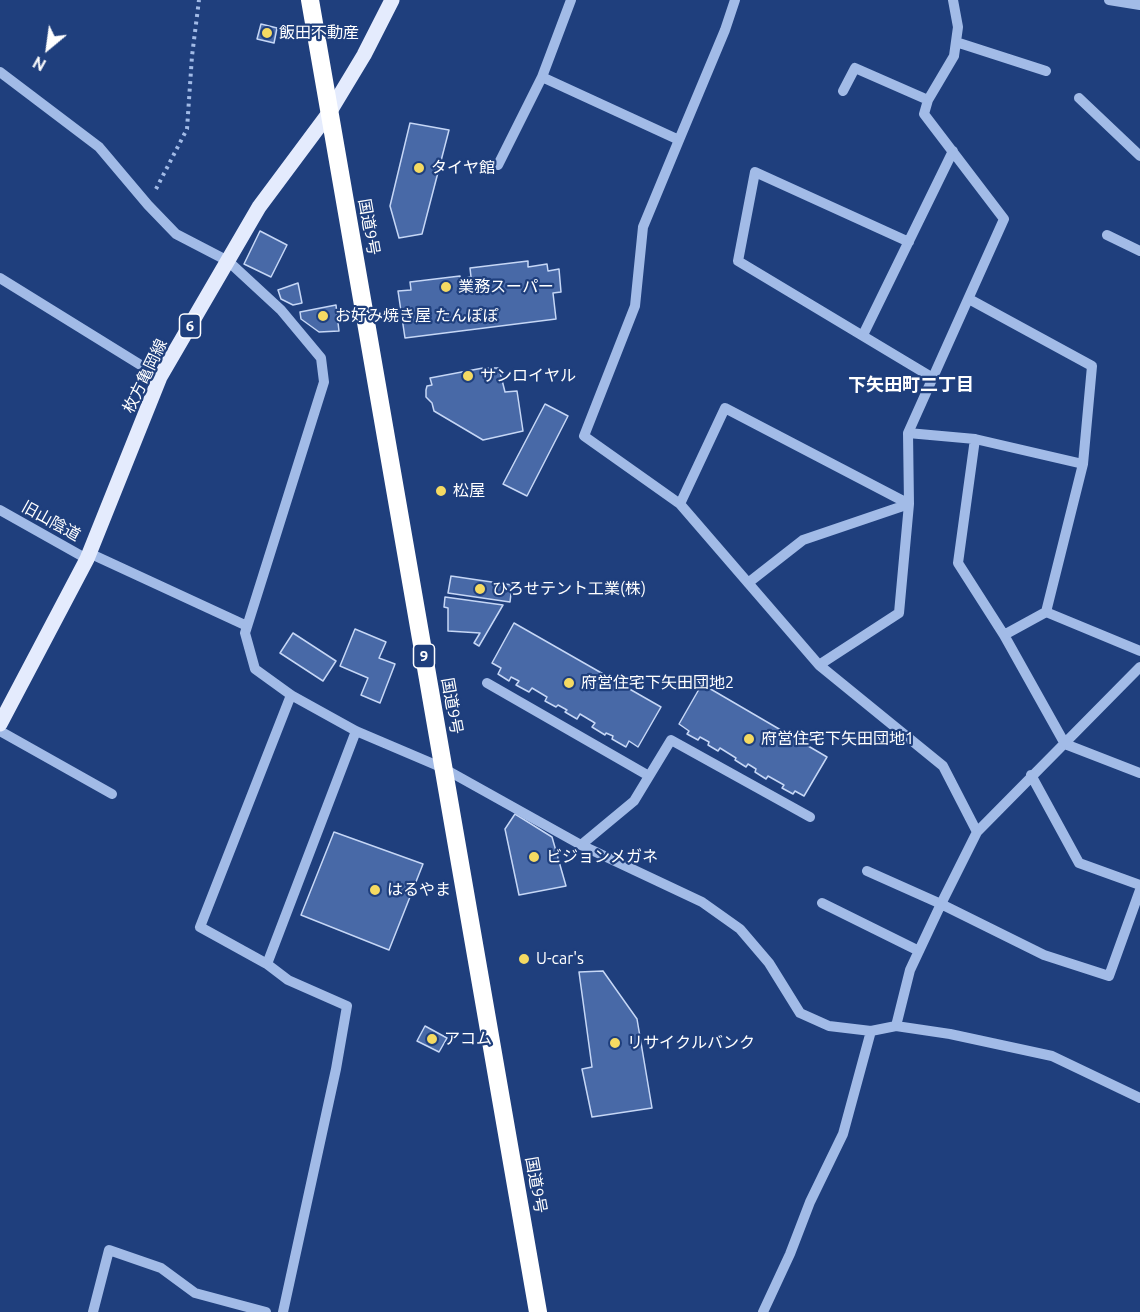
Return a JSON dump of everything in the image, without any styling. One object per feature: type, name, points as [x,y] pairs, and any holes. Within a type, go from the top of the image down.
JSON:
[{"type":"highway","name":"国道9号","points":[[310,0],[538,1312]]},
{"type":"main road","name":"枚方亀岡線","points":[[0,724],[88,556],[160,377],[259,207],[330,113],[364,55],[392,0]]},
{"type":"street","points":[[498,165],[542,77],[571,0]]},
{"type":"street","points":[[735,0],[725,30],[643,227],[635,306],[584,436],[680,504],[819,665],[943,766],[977,831]]},
{"type":"street","points":[[819,665],[899,613],[909,504],[908,434],[1004,219],[924,114],[928,100],[954,56],[958,27],[953,0]]},
{"type":"street","points":[[1110,0],[1140,5]]},
{"type":"street","points":[[956,42],[1046,71]]},
{"type":"street","points":[[843,91],[855,68],[928,100]]},
{"type":"street","points":[[0,72],[99,147],[176,234],[228,261],[281,310],[321,358],[324,382],[244,633],[255,669],[291,694],[356,731],[443,768],[581,845],[702,902],[740,929],[769,963],[800,1012],[829,1026],[871,1031],[896,1026],[950,1034],[1052,1056],[1140,1098]]},
{"type":"street","points":[[542,77],[679,141]]},
{"type":"street","points":[[1079,98],[1140,156]]},
{"type":"street","points":[[863,335],[953,151]]},
{"type":"street","points":[[909,242],[755,172],[738,261],[933,378]]},
{"type":"street","points":[[1107,235],[1140,251]]},
{"type":"street","points":[[0,278],[160,377]]},
{"type":"street","points":[[969,299],[1092,366],[1083,464],[1046,612],[1004,635]]},
{"type":"street","points":[[680,504],[725,408],[909,504]]},
{"type":"street","points":[[908,434],[975,439],[1083,464]]},
{"type":"street","points":[[975,439],[958,563],[1004,635],[1065,744],[1140,772]]},
{"type":"street","points":[[748,582],[803,540],[909,504]]},
{"type":"street","name":"旧山陰道","points":[[0,510],[88,556],[247,626]]},
{"type":"street","points":[[1046,612],[1140,651]]},
{"type":"street","points":[[896,1026],[910,970],[977,831],[1140,667]]},
{"type":"street","points":[[487,683],[649,776]]},
{"type":"street","points":[[282,1312],[336,1069],[347,1006],[288,980],[267,964],[200,927],[291,694]]},
{"type":"street","points":[[0,731],[112,794]]},
{"type":"street","points":[[267,964],[356,731]]},
{"type":"street","points":[[581,845],[634,801],[671,740],[810,817]]},
{"type":"street","points":[[1031,776],[1079,863],[1140,885]]},
{"type":"street","points":[[867,871],[941,904],[1044,955],[1109,976],[1140,890]]},
{"type":"street","points":[[822,903],[920,951]]},
{"type":"street","points":[[763,1312],[790,1254],[810,1202],[843,1134],[871,1031]]},
{"type":"street","points":[[93,1312],[109,1250],[161,1268],[195,1293],[266,1312]]},
{"type":"path","points":[[148,205],[187,129],[199,0]]},
{"type":"building","name":"飯田不動産","points":[[261,24],[277,28],[274,43],[257,39]]},
{"type":"building","name":"タイヤ館","points":[[410,123],[449,130],[422,234],[399,238],[390,206]]},
{"type":"building","points":[[260,231],[287,245],[271,277],[244,264]]},
{"type":"building","points":[[528,261],[528,267],[547,264],[548,271],[559,269],[561,292],[553,293],[556,319],[405,338],[398,291],[411,290],[410,282],[460,276],[460,279],[471,277],[470,268]]},
{"type":"building","points":[[298,283],[302,303],[293,305],[281,299],[278,290]]},
{"type":"building","points":[[336,305],[339,331],[319,332],[301,319],[300,312]]},
{"type":"building","points":[[483,368],[499,368],[505,392],[517,391],[523,431],[483,440],[434,411],[432,403],[426,397],[427,386],[432,385],[430,378]]},
{"type":"building","points":[[545,404],[568,416],[527,496],[503,484]]},
{"type":"building","name":"ひろせテント工業(株)","points":[[451,576],[512,585],[510,602],[448,593]]},
{"type":"building","points":[[445,597],[503,605],[479,646],[474,643],[480,633],[448,631],[448,608],[444,607]]},
{"type":"building","name":"府営住宅下矢田団地2","points":[[514,623],[661,707],[638,747],[629,741],[626,747],[612,739],[613,736],[606,733],[605,735],[592,727],[595,723],[580,714],[577,719],[565,712],[567,710],[545,701],[547,697],[532,688],[529,692],[516,685],[519,681],[511,677],[509,681],[498,674],[501,668],[492,663]]},
{"type":"building","points":[[355,629],[386,642],[379,658],[395,664],[380,703],[361,695],[368,678],[340,666]]},
{"type":"building","points":[[293,633],[336,661],[323,681],[280,653]]},
{"type":"building","name":"府営住宅下矢田団地1","points":[[702,684],[827,757],[804,796],[795,791],[793,794],[782,788],[784,785],[768,776],[766,779],[755,772],[756,769],[748,764],[746,767],[720,748],[718,751],[700,737],[698,740],[687,734],[689,731],[679,724]]},
{"type":"building","points":[[515,814],[552,837],[566,886],[519,895],[505,829]]},
{"type":"building","points":[[334,832],[423,864],[389,950],[301,915]]},
{"type":"building","name":"リサイクルバンク","points":[[603,971],[637,1019],[652,1108],[592,1117],[582,1069],[592,1067],[579,972]]},
{"type":"building","name":"アコム","points":[[425,1026],[447,1038],[439,1052],[417,1041]]},
{"type":"place","name":"飯田不動産","points":[[267,33]]},
{"type":"place","name":"タイヤ館","points":[[419,168]]},
{"type":"place","name":"業務スーパー","points":[[446,287]]},
{"type":"place","name":"お好み焼き屋 たんぽぽ","points":[[323,316]]},
{"type":"place","name":"サンロイヤル","points":[[468,376]]},
{"type":"place","name":"松屋","points":[[441,491]]},
{"type":"place","name":"ひろせテント工業(株)","points":[[480,589]]},
{"type":"place","name":"府営住宅下矢田団地2","points":[[569,683]]},
{"type":"place","name":"府営住宅下矢田団地1","points":[[749,739]]},
{"type":"place","name":"ビジョンメガネ","points":[[534,857]]},
{"type":"place","name":"はるやま","points":[[375,890]]},
{"type":"place","name":"U-car's","points":[[524,959]]},
{"type":"place","name":"アコム","points":[[432,1039]]},
{"type":"place","name":"リサイクルバンク","points":[[615,1043]]},
{"type":"district","name":"下矢田町二丁目","points":[[911,385]]}]
